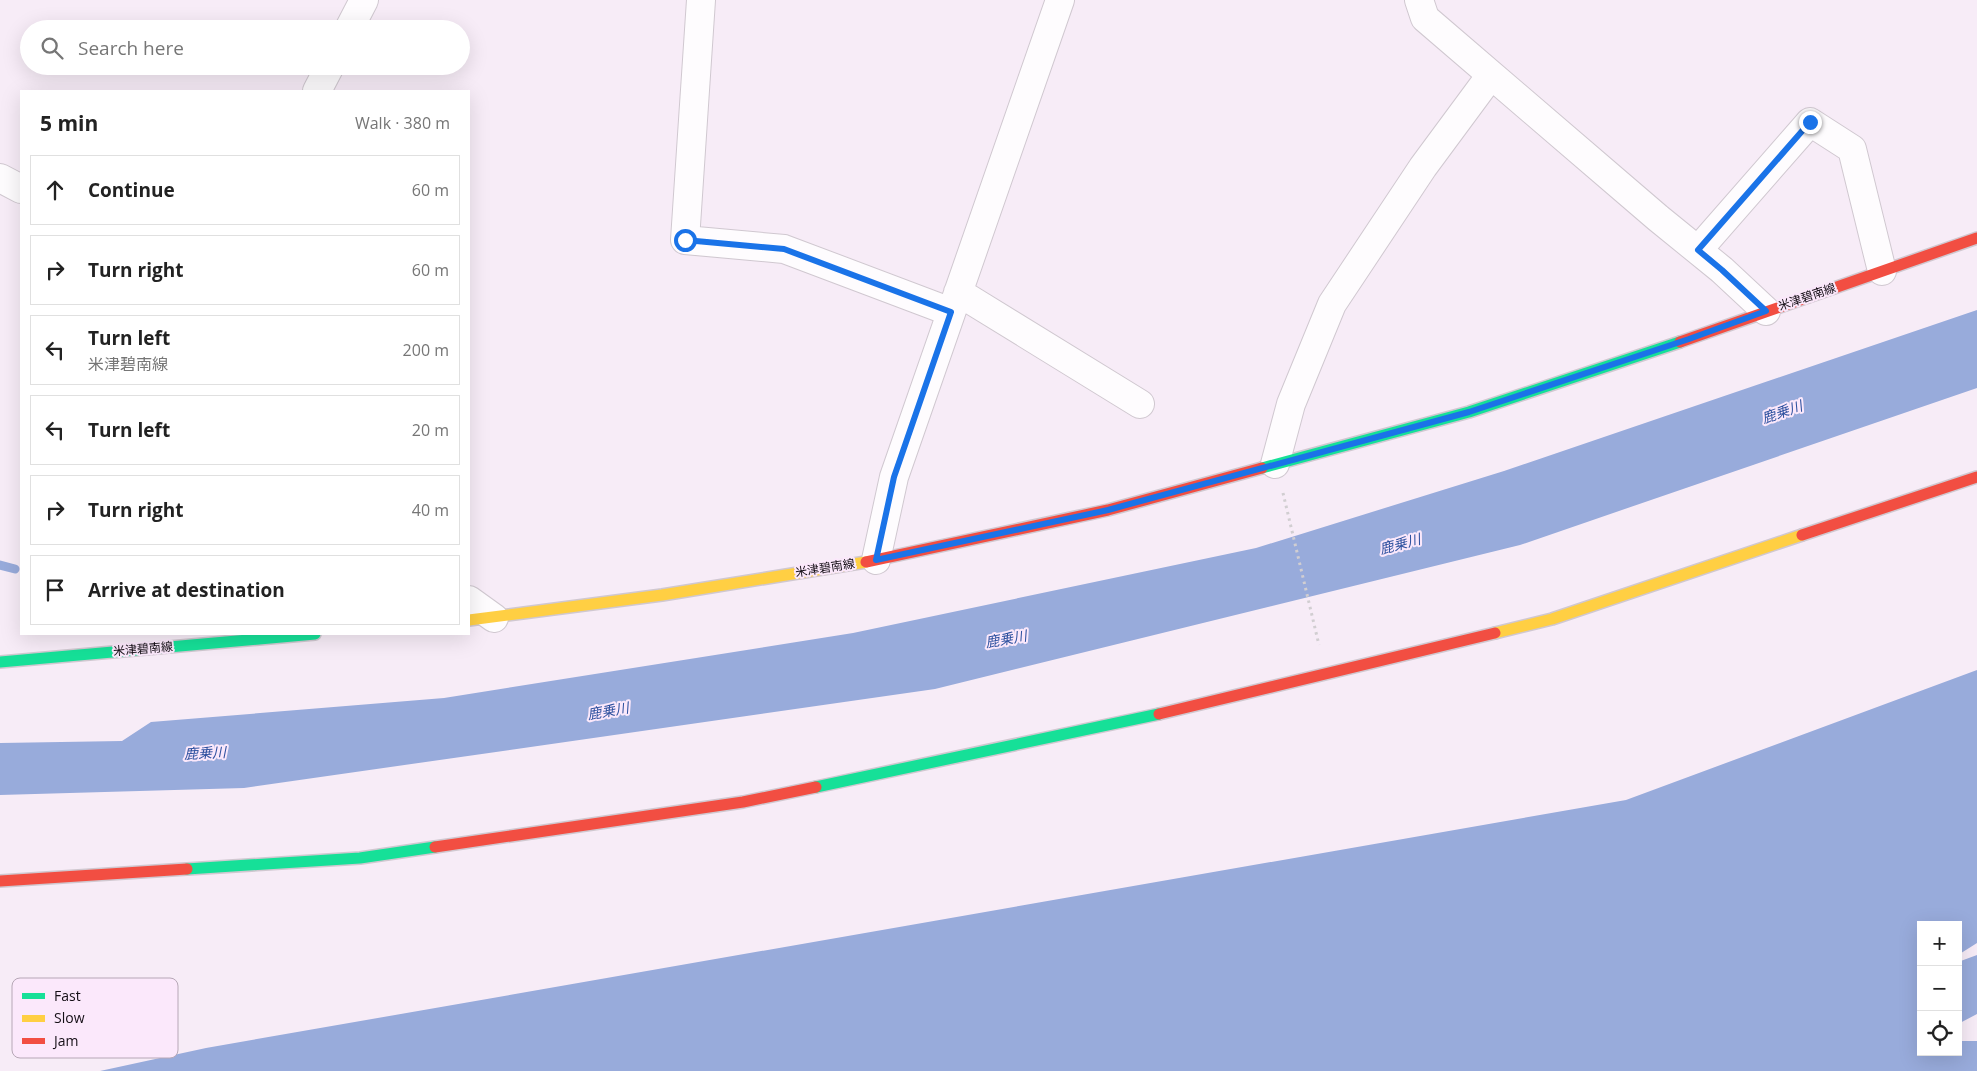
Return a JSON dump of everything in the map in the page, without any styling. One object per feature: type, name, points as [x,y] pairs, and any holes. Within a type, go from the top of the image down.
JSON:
[{"type":"street","points":[[354,20],[364,0]]},
{"type":"street","points":[[701,0],[685,240],[784,249],[955,302],[1140,404]]},
{"type":"street","points":[[876,560],[894,477],[1060,0]]},
{"type":"street","points":[[1419,0],[1425,18],[1658,218],[1722,270],[1766,311]]},
{"type":"street","points":[[318,90],[325,75]]},
{"type":"street","points":[[1275,464],[1291,404],[1332,304],[1424,167],[1491,75]]},
{"type":"street","points":[[1698,250],[1810,122],[1852,149],[1882,271]]},
{"type":"street","points":[[0,178],[20,188]]},
{"type":"street","name":"米津碧南線","points":[[481,619],[662,595],[876,560],[1108,510],[1469,412],[1689,339],[1977,238]]},
{"type":"street","points":[[0,881],[360,858],[743,802],[1123,723],[1552,619],[1977,477]]},
{"type":"street","points":[[470,602],[481,619]]},
{"type":"street","name":"米津碧南線","points":[[0,662],[304,635]]},
{"type":"path","points":[[1283,496],[1326,675]]},
{"type":"water","name":"鹿乗川","points":[[1977,310],[1977,388],[1520,545],[935,689],[244,788],[0,795],[0,743],[122,741],[151,722],[444,698],[853,633],[1256,548],[1504,471]]},
{"type":"water","points":[[1977,670],[1977,943],[1962,952],[1962,921],[1917,921],[1917,1056],[1962,1056],[1962,1041],[1977,1041],[1977,1071],[100,1071],[160,1058],[178,1058],[178,1054],[1626,800]]},
{"type":"water","points":[[1977,955],[1977,1014],[1962,1022],[1962,966],[1962,961]]},
{"type":"waterway","points":[[0,565],[15,569]]},
{"type":"traffic: fast","points":[[1262,468],[1469,412],[1680,342]]},
{"type":"traffic: fast","points":[[0,662],[304,635]]},
{"type":"traffic: fast","points":[[816,787],[1159,714]]},
{"type":"traffic: fast","points":[[187,869],[360,858],[435,847]]},
{"type":"traffic: slow","points":[[1495,633],[1552,619],[1802,535]]},
{"type":"traffic: slow","points":[[470,620],[662,595],[866,562]]},
{"type":"traffic: jam","points":[[1680,342],[1977,238]]},
{"type":"traffic: jam","points":[[866,562],[1108,510],[1262,468]]},
{"type":"traffic: jam","points":[[1802,535],[1977,477]]},
{"type":"traffic: jam","points":[[1159,714],[1495,633]]},
{"type":"traffic: jam","points":[[435,847],[743,802],[816,787]]},
{"type":"traffic: jam","points":[[0,881],[187,869]]},
{"type":"route","points":[[685,240],[784,249],[951,312],[894,477],[876,560],[1108,510],[1469,412],[1689,339],[1766,311],[1698,250],[1810,122]]}]
